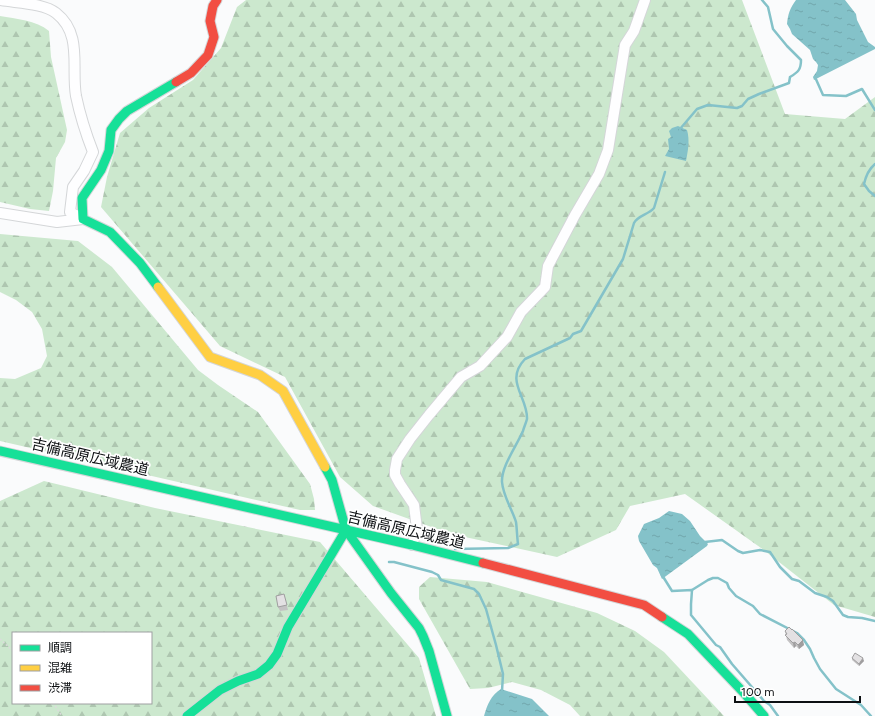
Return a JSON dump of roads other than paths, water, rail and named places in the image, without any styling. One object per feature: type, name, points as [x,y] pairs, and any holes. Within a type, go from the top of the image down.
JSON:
[{"type":"street","points":[[0,0],[37,5],[55,12],[65,22],[70,31],[74,45],[76,95],[87,137],[93,152],[84,171],[73,187],[70,212],[110,232],[140,263],[210,357],[260,374],[283,391],[332,480],[346,530],[391,594],[419,628],[429,651],[447,716]]},
{"type":"street","points":[[83,219],[82,198],[101,170],[108,151],[111,130],[127,111],[191,73],[208,55],[214,37],[210,21],[213,6],[217,0]]},
{"type":"street","points":[[412,545],[417,529],[414,505],[395,476],[397,459],[410,439],[461,377],[480,366],[507,337],[521,312],[544,287],[548,266],[599,174],[604,162],[608,150],[625,45],[634,31],[645,0]]},
{"type":"street","points":[[0,214],[57,222],[83,219]]},
{"type":"street","name":"吉備高原広域農道","points":[[0,451],[412,545],[644,605],[688,634],[764,716]]},
{"type":"street","points":[[187,716],[220,690],[238,681],[258,674],[269,665],[277,654],[288,627],[346,530]]},
{"type":"water","points":[[796,0],[845,0],[856,14],[857,20],[868,42],[875,47],[875,49],[814,80],[813,77],[817,71],[818,65],[813,59],[810,50],[792,34],[787,24],[790,11]]},
{"type":"water","points":[[678,126],[687,130],[688,134],[686,161],[665,156],[669,149],[668,139],[671,137],[669,131]]},
{"type":"water","points":[[669,511],[682,514],[690,521],[700,536],[708,544],[662,579],[657,568],[653,565],[639,541],[638,536],[644,524],[659,518]]},
{"type":"water","points":[[501,689],[532,699],[549,716],[484,716],[490,701]]},
{"type":"waterway","points":[[680,129],[697,109],[708,105],[737,108],[742,106],[748,99],[789,83],[790,77],[798,70],[801,60],[773,29],[768,7],[762,0]]},
{"type":"waterway","points":[[815,77],[823,95],[846,96],[862,89],[875,110]]},
{"type":"waterway","points":[[875,164],[868,172],[864,184],[875,196]]},
{"type":"waterway","points":[[455,549],[508,548],[518,544],[516,522],[506,497],[502,476],[527,419],[524,403],[518,389],[517,375],[519,367],[525,359],[570,338],[573,334],[581,331],[623,259],[634,223],[638,218],[654,208],[665,172]]},
{"type":"waterway","points":[[705,542],[722,540],[743,553],[760,550],[770,552],[780,567],[792,579],[799,581],[815,593],[827,597],[833,601],[843,615],[875,621]]},
{"type":"waterway","points":[[389,562],[432,572],[438,575],[441,580],[474,589],[479,594],[486,609],[503,674],[502,691]]},
{"type":"waterway","points":[[662,575],[672,591],[692,590],[691,615],[778,716]]},
{"type":"waterway","points":[[692,590],[713,578],[718,578],[727,583],[729,588],[736,596],[753,606],[760,614],[797,633],[804,640],[820,669],[836,689],[861,705],[871,716]]}]
